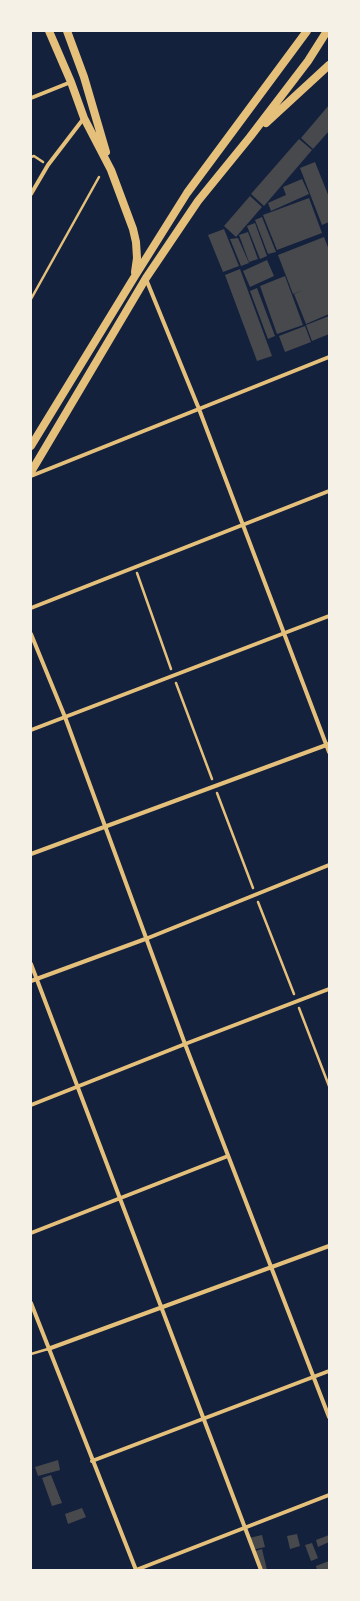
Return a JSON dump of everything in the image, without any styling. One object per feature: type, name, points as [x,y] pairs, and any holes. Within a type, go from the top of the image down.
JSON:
[{"type":"main road","points":[[49,31],[71,82],[84,118],[111,170]]},
{"type":"main road","points":[[68,31],[84,77],[111,170],[133,229],[137,258],[135,276]]},
{"type":"main road","points":[[31,446],[187,193],[307,31]]},
{"type":"main road","points":[[308,61],[327,31]]},
{"type":"main road","points":[[31,472],[146,278],[198,201],[329,36]]},
{"type":"main road","points":[[250,137],[329,65]]},
{"type":"street","points":[[31,98],[71,82]]},
{"type":"street","points":[[31,194],[48,165],[84,118]]},
{"type":"street","points":[[146,278],[199,409],[328,744],[329,752]]},
{"type":"street","points":[[31,476],[329,357]]},
{"type":"street","points":[[31,608],[329,491]]},
{"type":"street","points":[[31,730],[329,616]]},
{"type":"street","points":[[31,634],[65,717],[228,1156],[329,1417]]},
{"type":"street","points":[[31,854],[328,744]]},
{"type":"street","points":[[31,981],[148,938],[329,865]]},
{"type":"street","points":[[31,964],[261,1570]]},
{"type":"street","points":[[31,1105],[329,990]]},
{"type":"street","points":[[31,1233],[228,1156]]},
{"type":"street","points":[[48,1349],[329,1246]]},
{"type":"street","points":[[31,1303],[136,1570],[329,1495]]},
{"type":"street","points":[[92,1461],[329,1371]]},
{"type":"lane","points":[[31,1354],[48,1349]]},
{"type":"path","points":[[31,157],[34,156],[48,165]]},
{"type":"path","points":[[31,299],[99,177]]},
{"type":"path","points":[[135,567],[173,676],[329,1086]]},
{"type":"building","points":[[329,105],[329,131],[313,149],[301,138]]},
{"type":"building","points":[[299,139],[312,150],[264,206],[251,194]]},
{"type":"building","points":[[315,162],[329,197],[329,222],[322,225],[300,168]]},
{"type":"building","points":[[302,179],[309,194],[271,211],[268,203],[286,195],[283,187]]},
{"type":"building","points":[[250,196],[262,207],[236,237],[224,226]]},
{"type":"building","points":[[309,198],[322,233],[277,250],[263,215]]},
{"type":"building","points":[[262,217],[276,252],[268,254],[255,220]]},
{"type":"building","points":[[255,223],[267,256],[260,259],[247,226]]},
{"type":"building","points":[[224,229],[239,266],[223,272],[208,235]]},
{"type":"building","points":[[248,232],[258,259],[249,262],[239,235]]},
{"type":"building","points":[[324,237],[329,250],[329,314],[306,324],[294,294],[303,290],[293,294],[278,255]]},
{"type":"building","points":[[238,238],[249,263],[241,266],[230,239]]},
{"type":"building","points":[[267,260],[274,276],[250,287],[243,271]]},
{"type":"building","points":[[240,269],[272,356],[257,361],[225,275]]},
{"type":"building","points":[[285,276],[303,325],[277,334],[260,286]]},
{"type":"building","points":[[257,288],[275,336],[268,339],[250,291]]},
{"type":"building","points":[[329,316],[329,334],[312,341],[306,325]]},
{"type":"building","points":[[305,326],[311,342],[285,352],[279,336]]},
{"type":"building","points":[[58,1460],[60,1470],[38,1476],[35,1467]]},
{"type":"building","points":[[51,1475],[62,1503],[52,1506],[42,1478]]},
{"type":"building","points":[[82,1508],[86,1517],[68,1524],[65,1514]]},
{"type":"building","points":[[297,1534],[300,1546],[290,1549],[287,1536]]},
{"type":"building","points":[[262,1535],[265,1547],[252,1550],[249,1538]]},
{"type":"building","points":[[329,1535],[329,1542],[318,1547],[316,1540]]},
{"type":"building","points":[[312,1543],[318,1558],[311,1561],[305,1545]]},
{"type":"building","points":[[262,1549],[267,1570],[259,1570],[255,1551]]},
{"type":"building","points":[[329,1561],[329,1570],[317,1570],[316,1566]]}]
